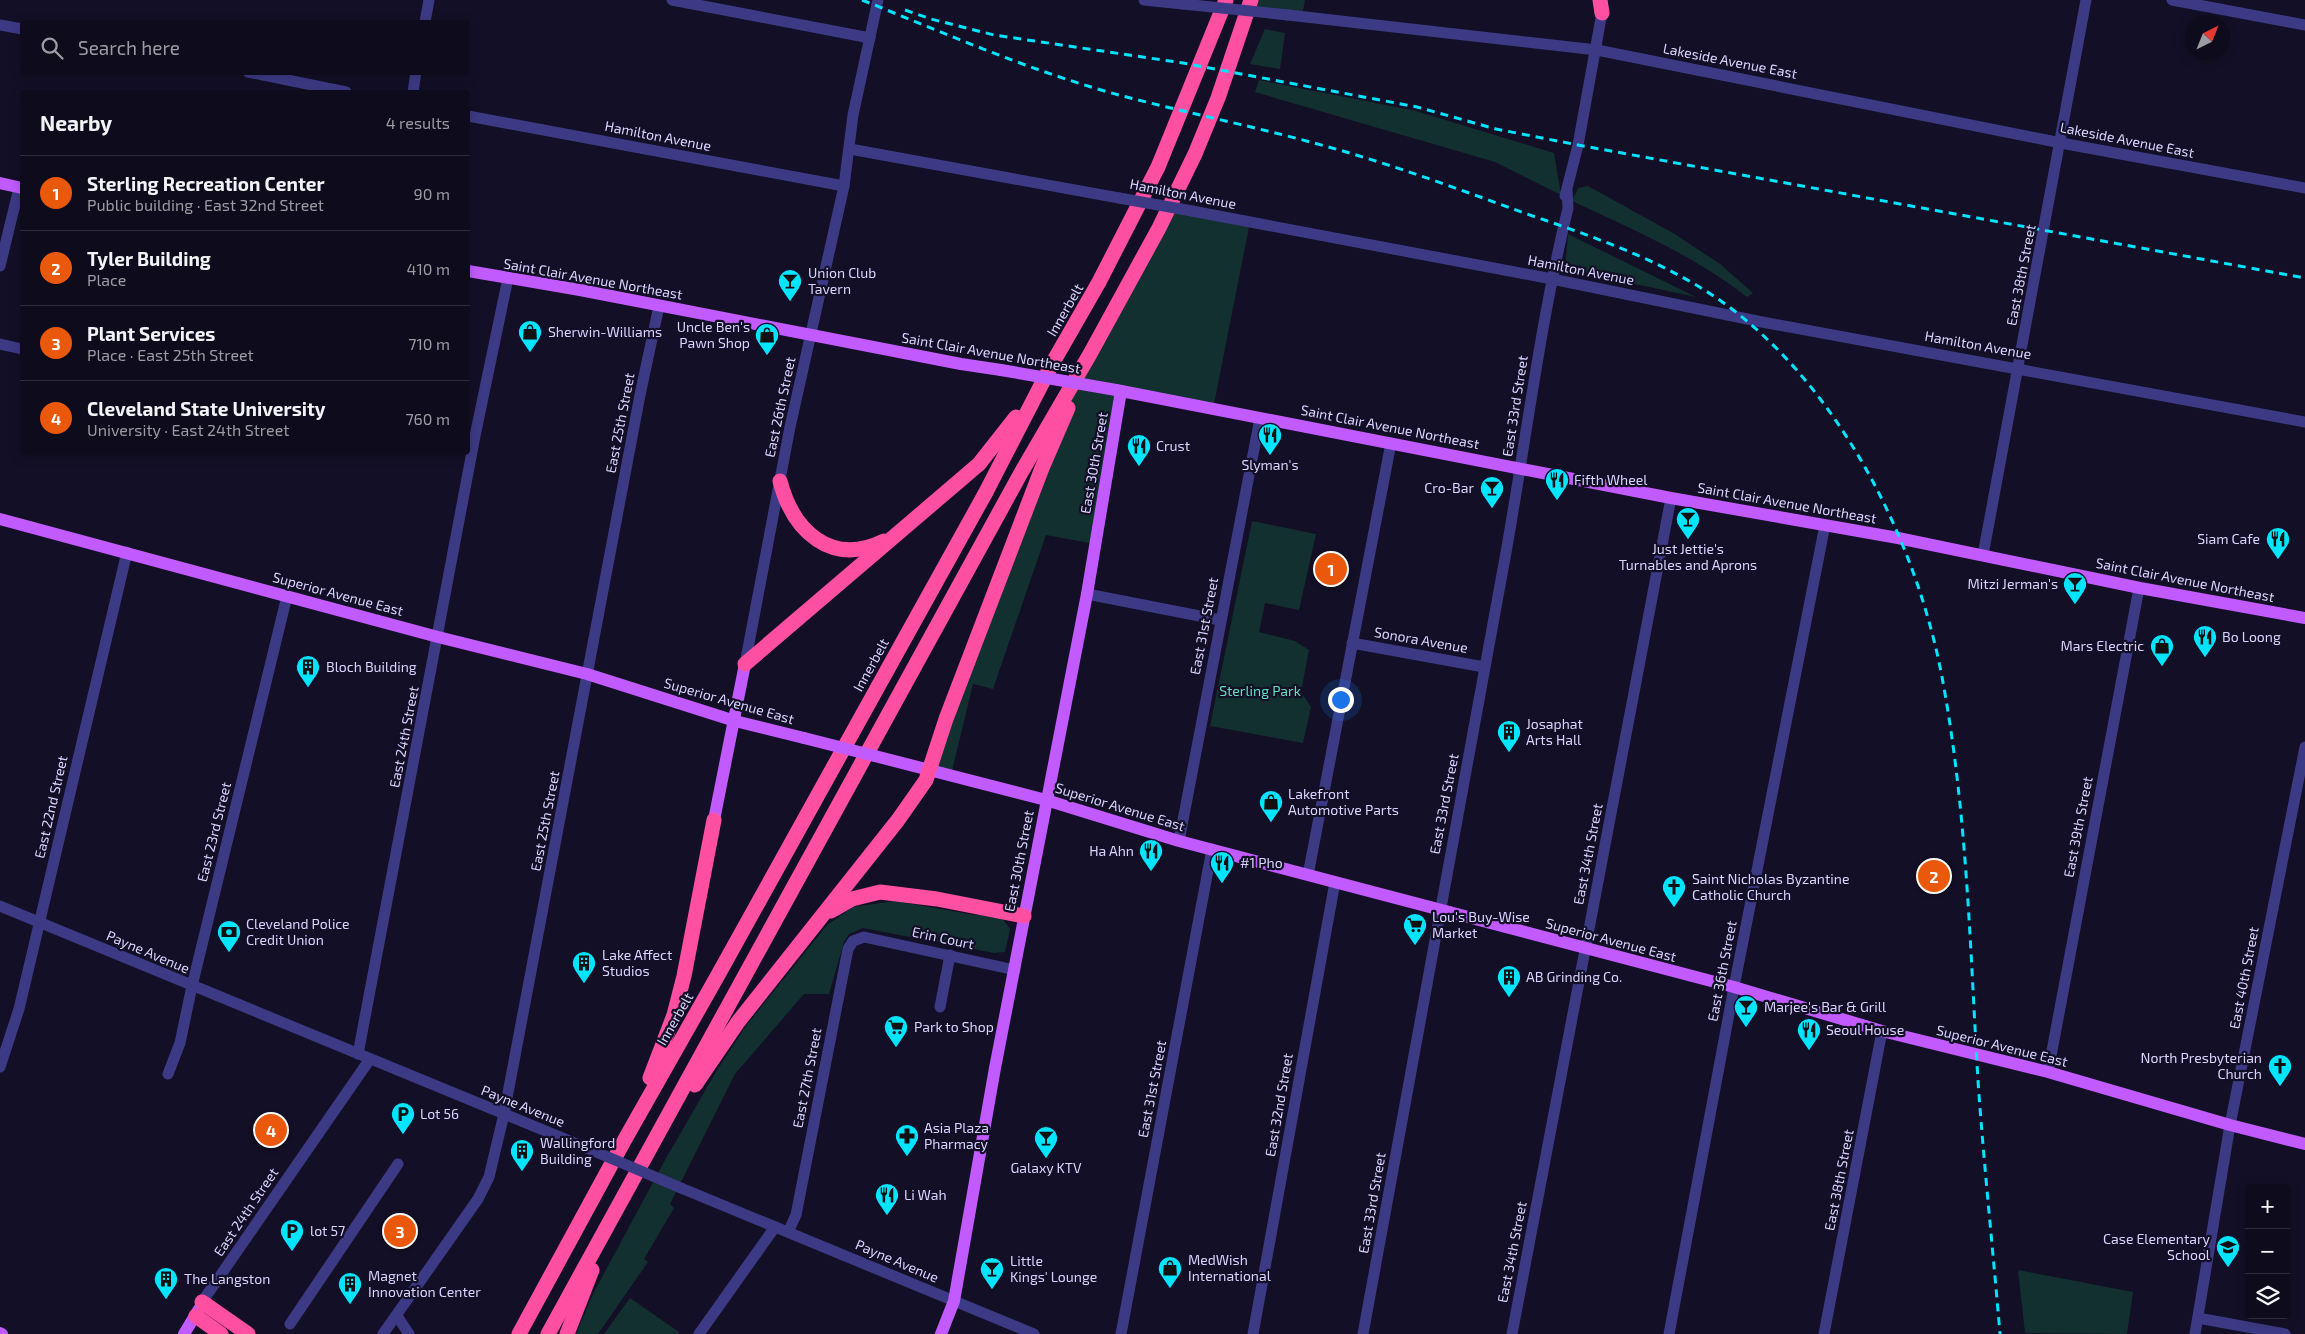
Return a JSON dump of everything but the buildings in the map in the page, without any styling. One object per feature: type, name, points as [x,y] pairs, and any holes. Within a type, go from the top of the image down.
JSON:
[{"type":"highway","name":"Innerbelt","points":[[519,1334],[624,1141],[718,976],[986,492],[1052,364],[1099,282],[1158,167],[1226,0]]},
{"type":"highway","points":[[548,1334],[647,1157],[1022,470],[1090,354],[1159,228],[1195,154],[1218,98],[1252,0]]},
{"type":"highway","points":[[647,1157],[738,1022],[914,799],[931,770],[949,710],[1042,468],[1090,354]]},
{"type":"highway","points":[[745,664],[897,535],[988,454],[1011,425],[1052,364]]},
{"type":"highway","points":[[780,481],[785,500],[794,517],[803,529],[824,543],[850,550],[875,546],[897,535]]},
{"type":"highway","points":[[624,1141],[662,1051],[674,1015],[696,920],[714,820]]},
{"type":"highway","points":[[820,919],[852,898],[880,892],[937,899],[1024,916]]},
{"type":"highway","points":[[567,1334],[588,1281],[604,1232]]},
{"type":"highway","points":[[507,1334],[547,1281]]},
{"type":"highway","points":[[202,1302],[248,1334]]},
{"type":"highway","points":[[196,1316],[221,1334]]},
{"type":"main road","points":[[0,183],[20,188]]},
{"type":"main road","name":"Saint Clair Avenue Northeast","points":[[470,271],[1118,390],[1672,498],[1983,555],[2139,588],[2305,618]]},
{"type":"main road","name":"East 30th Street","points":[[941,1334],[954,1301],[995,1068],[1087,594],[1118,390]]},
{"type":"main road","name":"Superior Avenue East","points":[[0,519],[438,638],[587,674],[735,721],[1046,800],[1179,841],[1734,987],[1882,1031],[2048,1072],[2230,1125],[2305,1144]]},
{"type":"main road","name":"East 26th Street","points":[[714,820],[745,664]]},
{"type":"main road","name":"East 24th Street","points":[[184,1334],[196,1316],[202,1302]]},
{"type":"street","points":[[424,20],[429,0]]},
{"type":"street","points":[[672,0],[870,38]]},
{"type":"street","name":"East 26th Street","points":[[745,664],[780,481],[844,186],[853,115],[878,0]]},
{"type":"street","name":"Lakeside Avenue East","points":[[1144,0],[1597,50],[2061,143],[2305,188]]},
{"type":"street","name":"East 38th Street","points":[[1983,555],[2061,143],[2086,0]]},
{"type":"street","points":[[2172,0],[2305,25]]},
{"type":"street","name":"East 33rd Street","points":[[1363,1334],[1521,468],[1535,371],[1552,279],[1551,259],[1555,231],[1561,204],[1567,190],[1597,50],[1602,4]]},
{"type":"street","points":[[0,25],[20,29]]},
{"type":"street","points":[[263,75],[336,90]]},
{"type":"street","points":[[413,90],[416,75]]},
{"type":"street","name":"Hamilton Avenue","points":[[470,116],[844,186]]},
{"type":"street","name":"Hamilton Avenue","points":[[850,149],[1192,211],[1552,279],[1762,322],[2018,367],[2305,422]]},
{"type":"street","points":[[0,266],[20,192]]},
{"type":"street","name":"East 24th Street","points":[[471,435],[508,278]]},
{"type":"street","name":"East 25th Street","points":[[384,1334],[478,1199],[489,1176],[504,1114],[640,395],[659,306]]},
{"type":"street","points":[[0,344],[20,349]]},
{"type":"street","name":"East 31st Street","points":[[1179,841],[1260,418]]},
{"type":"street","points":[[1308,875],[1391,443]]},
{"type":"street","name":"East 24th Street","points":[[358,1054],[438,638],[468,455]]},
{"type":"street","name":"East 34th Street","points":[[1512,1334],[1672,498]]},
{"type":"street","name":"East 36th Street","points":[[1668,1334],[1825,526]]},
{"type":"street","name":"East 22nd Street","points":[[0,1067],[19,1009],[127,552]]},
{"type":"street","name":"East 39th Street","points":[[2048,1072],[2139,588]]},
{"type":"street","points":[[1087,594],[1220,620]]},
{"type":"street","name":"East 23rd Street","points":[[168,1074],[180,1043],[192,986],[287,596]]},
{"type":"street","name":"Sonora Avenue","points":[[1352,643],[1484,667]]},
{"type":"street","name":"East 40th Street","points":[[2195,1334],[2230,1125],[2305,747]]},
{"type":"street","name":"East 31st Street","points":[[1121,1334],[1212,849]]},
{"type":"street","name":"East 32nd Street","points":[[1253,1334],[1335,882]]},
{"type":"street","name":"Payne Avenue","points":[[0,906],[1034,1334]]},
{"type":"street","name":"Erin Court","points":[[864,936],[1015,970]]},
{"type":"street","name":"East 27th Street","points":[[788,1232],[796,1215],[848,949],[853,942],[864,936]]},
{"type":"street","points":[[940,1007],[950,955]]},
{"type":"street","name":"East 38th Street","points":[[1824,1334],[1882,1031]]},
{"type":"street","name":"East 24th Street","points":[[202,1302],[370,1059]]},
{"type":"street","points":[[290,1324],[398,1164]]},
{"type":"street","points":[[700,1334],[775,1227]]},
{"type":"street","points":[[397,1316],[409,1334]]},
{"type":"street","points":[[2198,1318],[2285,1334]]},
{"type":"green space","points":[[1253,0],[1305,0],[1302,17],[1251,11]]},
{"type":"green space","points":[[1265,29],[1285,33],[1280,69],[1250,64]]},
{"type":"green space","points":[[1259,80],[1416,111],[1554,153],[1561,195],[1495,162],[1255,92]]},
{"type":"green space","points":[[1588,186],[1673,233],[1720,264],[1753,293],[1747,297],[1706,268],[1640,233],[1572,201],[1578,188]]},
{"type":"green space","points":[[1169,207],[1250,222],[1213,409],[1121,391],[1095,544],[1046,535],[993,689],[973,684],[951,775],[931,770],[946,719],[1090,354]]},
{"type":"green space","points":[[1568,234],[1696,297],[1565,269]]},
{"type":"green space","name":"Sterling Park","points":[[1252,521],[1316,534],[1299,610],[1265,603],[1259,632],[1295,641],[1309,650],[1301,692],[1311,707],[1303,743],[1210,726]]},
{"type":"green space","points":[[895,901],[1002,918],[1010,929],[1005,952],[994,953],[863,928],[849,934],[844,942],[829,994],[804,994],[735,1074],[670,1204],[674,1208],[644,1259],[648,1262],[598,1334],[576,1334],[594,1292],[665,1160],[717,1070],[746,1026],[827,925],[853,907]]},
{"type":"green space","points":[[2018,1270],[2133,1292],[2127,1334],[2025,1333]]},
{"type":"green space","points":[[630,1298],[679,1332],[678,1334],[604,1334]]},
{"type":"railway","points":[[862,0],[1053,75],[1119,95],[1351,153],[1427,178],[1602,241],[1675,273],[1721,301],[1763,335],[1801,375],[1835,420],[1866,468],[1891,519],[1913,572],[1930,625],[1942,677],[1957,777],[1962,828],[1970,929],[1978,1081],[2000,1334]]},
{"type":"railway","points":[[905,10],[931,19],[994,35],[1183,63],[1417,107],[1496,129],[1578,145],[2305,278]]},
{"type":"place","name":"Union Club Tavern","points":[[790,302]]},
{"type":"place","name":"Sherwin-Williams","points":[[530,353]]},
{"type":"place","name":"Uncle Ben's Pawn Shop","points":[[767,356]]},
{"type":"place","name":"Slyman's","points":[[1270,456]]},
{"type":"place","name":"Crust","points":[[1139,467]]},
{"type":"place","name":"Fifth Wheel","points":[[1557,501]]},
{"type":"place","name":"Cro-Bar","points":[[1492,509]]},
{"type":"place","name":"Just Jettie's Turnables and Aprons","points":[[1688,540]]},
{"type":"place","name":"Siam Cafe","points":[[2278,560]]},
{"type":"place","name":"Sterling Recreation Center","points":[[1331,569]]},
{"type":"place","name":"Mitzi Jerman's","points":[[2075,605]]},
{"type":"place","name":"Bo Loong","points":[[2205,658]]},
{"type":"place","name":"Mars Electric","points":[[2162,667]]},
{"type":"place","name":"Bloch Building","points":[[308,688]]},
{"type":"place","name":"Josaphat Arts Hall","points":[[1509,753]]},
{"type":"place","name":"Lakefront Automotive Parts","points":[[1271,823]]},
{"type":"place","name":"Ha Ahn","points":[[1151,872]]},
{"type":"place","name":"Tyler Building","points":[[1934,876]]},
{"type":"place","name":"#1 Pho","points":[[1222,884]]},
{"type":"place","name":"Saint Nicholas Byzantine Catholic Church","points":[[1674,908]]},
{"type":"place","name":"Lou's Buy-Wise Market","points":[[1415,946]]},
{"type":"place","name":"Cleveland Police Credit Union","points":[[229,953]]},
{"type":"place","name":"Lake Affect Studios","points":[[584,984]]},
{"type":"place","name":"AB Grinding Co.","points":[[1509,998]]},
{"type":"place","name":"Marjee's Bar & Grill","points":[[1746,1028]]},
{"type":"place","name":"Park to Shop","points":[[896,1048]]},
{"type":"place","name":"Seoul House","points":[[1809,1051]]},
{"type":"place","name":"North Presbyterian Church","points":[[2280,1087]]},
{"type":"place","name":"Cleveland State University","points":[[271,1130]]},
{"type":"place","name":"Lot 56","points":[[403,1135]]},
{"type":"place","name":"Asia Plaza Pharmacy","points":[[907,1157]]},
{"type":"place","name":"Galaxy KTV","points":[[1046,1159]]},
{"type":"place","name":"Wallingford Building","points":[[522,1172]]},
{"type":"place","name":"Li Wah","points":[[887,1216]]},
{"type":"place","name":"Plant Services","points":[[400,1231]]},
{"type":"place","name":"lot 57","points":[[292,1252]]},
{"type":"place","name":"Case Elementary School","points":[[2228,1268]]},
{"type":"place","name":"MedWish International","points":[[1170,1289]]},
{"type":"place","name":"Little Kings' Lounge","points":[[992,1290]]},
{"type":"place","name":"The Langston","points":[[166,1300]]},
{"type":"place","name":"Magnet Innovation Center","points":[[350,1305]]}]
